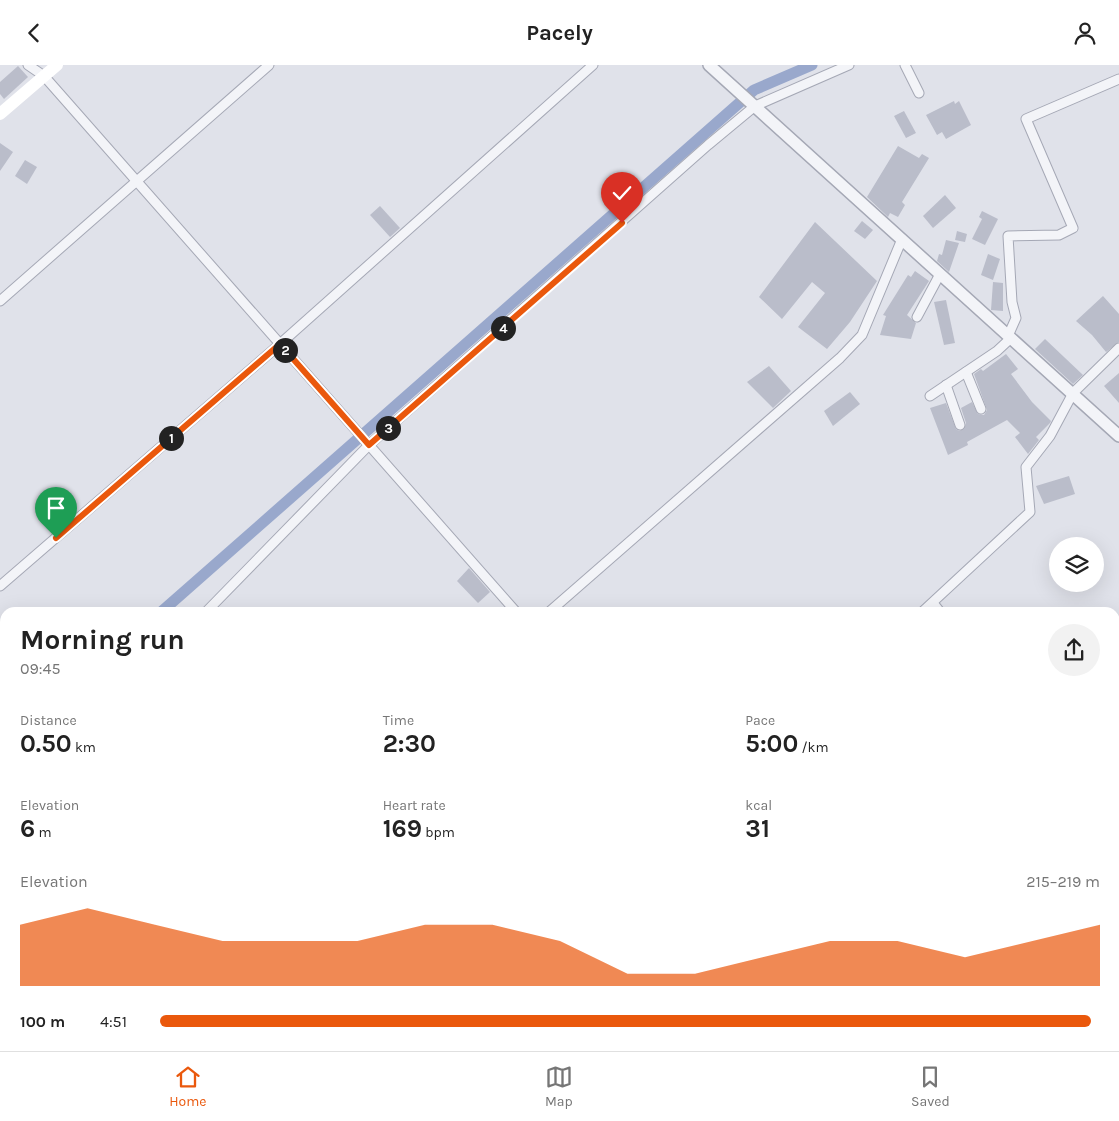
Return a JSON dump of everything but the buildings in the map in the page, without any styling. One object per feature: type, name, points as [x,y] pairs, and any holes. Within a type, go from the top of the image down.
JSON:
[{"type":"main road","points":[[0,114],[57,65]]},
{"type":"street","points":[[28,65],[44,76],[512,607]]},
{"type":"street","points":[[0,301],[269,65]]},
{"type":"street","points":[[0,586],[280,344],[593,65]]},
{"type":"street","points":[[210,607],[369,445],[754,104],[849,65]]},
{"type":"street","points":[[905,65],[919,93]]},
{"type":"street","points":[[717,67],[754,104],[1119,435]]},
{"type":"street","points":[[930,396],[997,351],[1010,337],[1016,318],[1012,302],[1008,236],[1059,235],[1073,228],[1026,119],[1119,79]]},
{"type":"street","points":[[555,607],[840,358],[862,335],[902,239]]},
{"type":"street","points":[[917,317],[940,274]]},
{"type":"street","points":[[928,607],[1030,512],[1026,467],[1050,436],[1073,393],[1119,348]]},
{"type":"street","points":[[966,372],[981,409]]},
{"type":"street","points":[[946,385],[960,425]]},
{"type":"street","points":[[932,603],[936,607]]},
{"type":"waterway","points":[[167,607],[754,90],[812,65]]},
{"type":"route","points":[[56,538],[280,344],[369,445],[622,223]]}]
